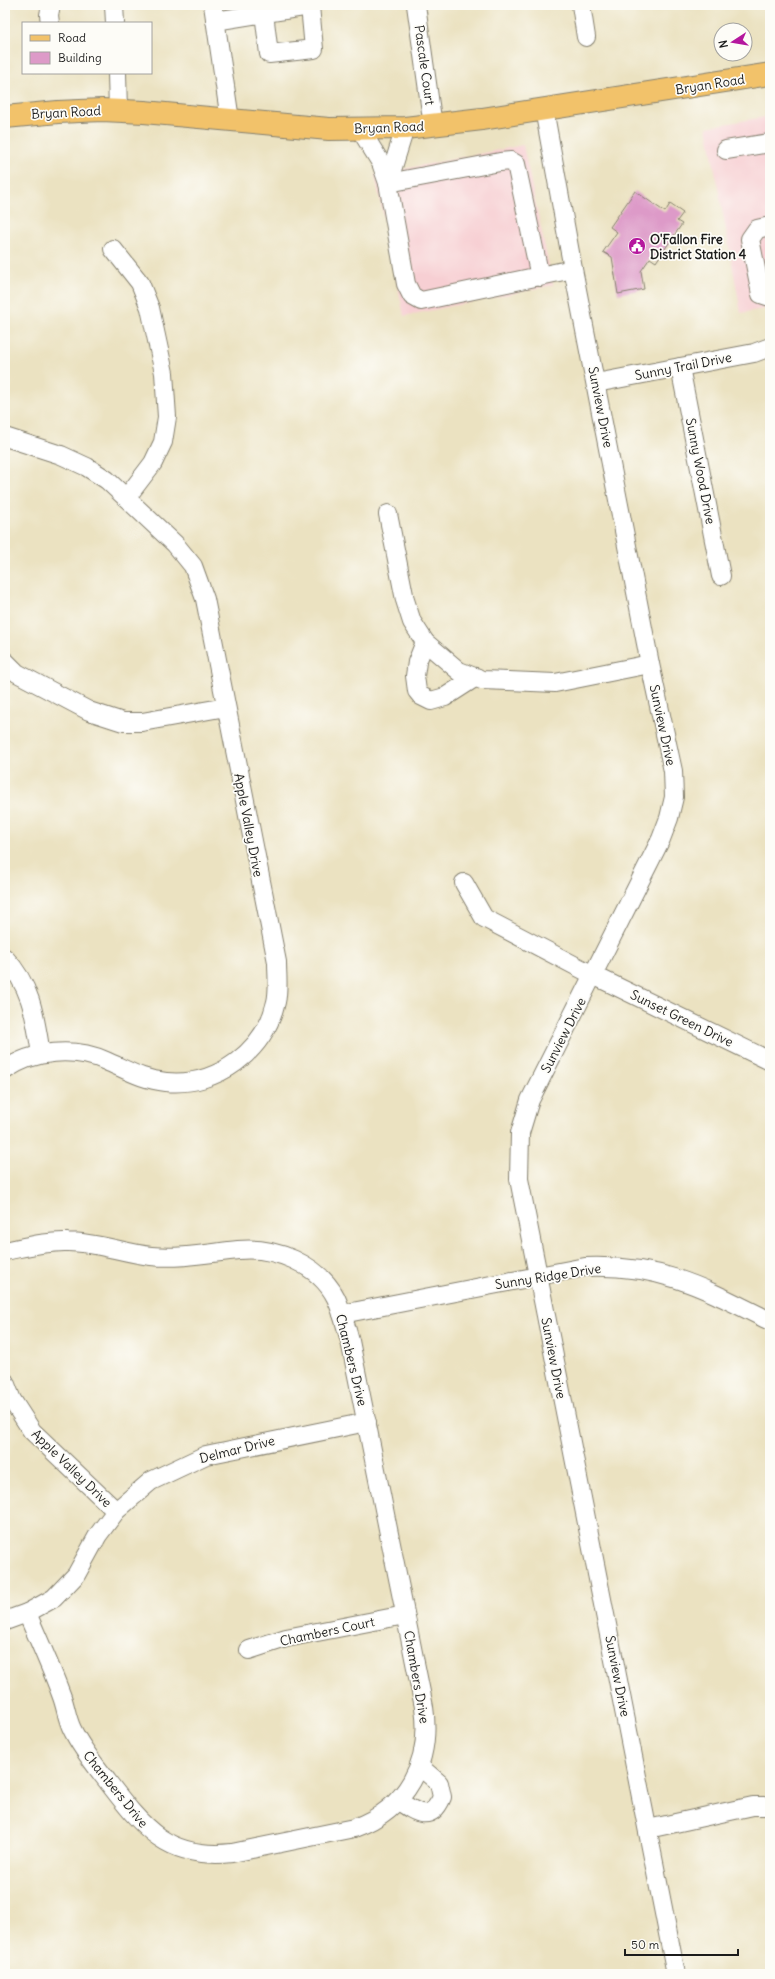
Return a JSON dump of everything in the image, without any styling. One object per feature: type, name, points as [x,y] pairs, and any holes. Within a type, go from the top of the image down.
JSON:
[{"type":"main road","name":"Bryan Road","points":[[5,117],[58,112],[118,111],[329,129],[405,128],[433,126],[770,74]]},
{"type":"street","points":[[50,22],[49,15],[51,5]]},
{"type":"street","points":[[114,5],[115,22]]},
{"type":"street","name":"Pascale Court","points":[[416,5],[433,126]]},
{"type":"street","points":[[581,5],[586,37]]},
{"type":"street","points":[[230,120],[214,13],[263,9]]},
{"type":"street","points":[[117,74],[118,111]]},
{"type":"street","name":"Sunview Drive","points":[[544,109],[573,269],[672,771],[674,797],[669,818],[661,839],[530,1100],[520,1133],[520,1179],[676,1974]]},
{"type":"street","points":[[388,183],[405,128]]},
{"type":"street","points":[[360,129],[380,163],[388,183],[406,284],[412,296],[421,301],[573,269]]},
{"type":"street","points":[[726,150],[770,143]]},
{"type":"street","points":[[388,183],[484,165],[511,161],[516,164],[540,276]]},
{"type":"street","points":[[770,226],[757,229],[750,239],[761,294],[770,297]]},
{"type":"street","points":[[112,248],[140,283],[150,308],[164,373],[167,417],[162,442],[153,463],[127,497]]},
{"type":"street","name":"Sunny Trail Drive","points":[[596,383],[754,353],[770,347]]},
{"type":"street","name":"Sunny Wood Drive","points":[[680,367],[721,576]]},
{"type":"street","name":"Apple Valley Drive","points":[[5,437],[60,455],[87,467],[107,480],[127,497],[175,544],[193,566],[205,598],[276,962],[277,1000],[272,1015],[255,1044],[232,1066],[212,1076],[185,1082],[167,1082],[146,1079],[92,1056],[77,1053],[41,1054],[29,1058],[5,1070]]},
{"type":"street","points":[[388,514],[405,600],[412,622],[425,642],[459,671],[482,680],[555,683],[650,664]]},
{"type":"street","points":[[425,642],[417,662],[415,676],[417,690],[421,696],[431,701],[445,697],[476,677]]},
{"type":"street","points":[[5,661],[17,673],[89,711],[123,722],[142,722],[226,707]]},
{"type":"street","name":"Sunset Green Drive","points":[[464,883],[484,918],[594,975],[770,1061]]},
{"type":"street","points":[[5,958],[15,969],[26,988],[34,1008],[41,1054]]},
{"type":"street","name":"Chambers Drive","points":[[5,1251],[49,1243],[67,1242],[86,1243],[151,1256],[201,1256],[239,1250],[258,1249],[292,1259],[310,1269],[324,1281],[336,1298],[350,1341],[405,1615],[426,1723],[425,1739],[419,1766],[399,1801],[388,1811],[370,1823],[354,1828],[232,1853],[212,1855],[193,1852],[170,1844],[149,1831],[131,1812],[80,1745],[71,1727],[62,1697],[27,1613]]},
{"type":"street","name":"Sunny Ridge Drive","points":[[342,1314],[586,1267],[608,1266],[660,1272],[695,1284],[770,1321]]},
{"type":"street","name":"Apple Valley Drive","points":[[5,1382],[12,1400],[32,1431],[116,1511]]},
{"type":"street","name":"Delmar Drive","points":[[5,1621],[27,1613],[54,1598],[76,1575],[98,1535],[116,1511],[151,1480],[206,1455],[367,1422]]},
{"type":"street","name":"Chambers Court","points":[[249,1650],[286,1638],[405,1615]]},
{"type":"street","points":[[399,1801],[417,1813],[426,1813],[439,1805],[442,1797],[438,1783],[419,1766]]},
{"type":"street","points":[[648,1829],[753,1806],[770,1806]]},
{"type":"shaded area","points":[[770,116],[770,308],[741,313],[707,127]]},
{"type":"shaded area","points":[[523,145],[553,285],[404,316],[375,175]]},
{"type":"building","name":"O'Fallon Fire District Station 4","points":[[635,191],[665,212],[670,204],[683,213],[677,221],[682,224],[656,262],[650,258],[641,271],[644,289],[618,294],[612,257],[603,252],[617,232],[610,227]]},
{"type":"place","name":"O'Fallon Fire District Station 4","points":[[637,246]]}]
